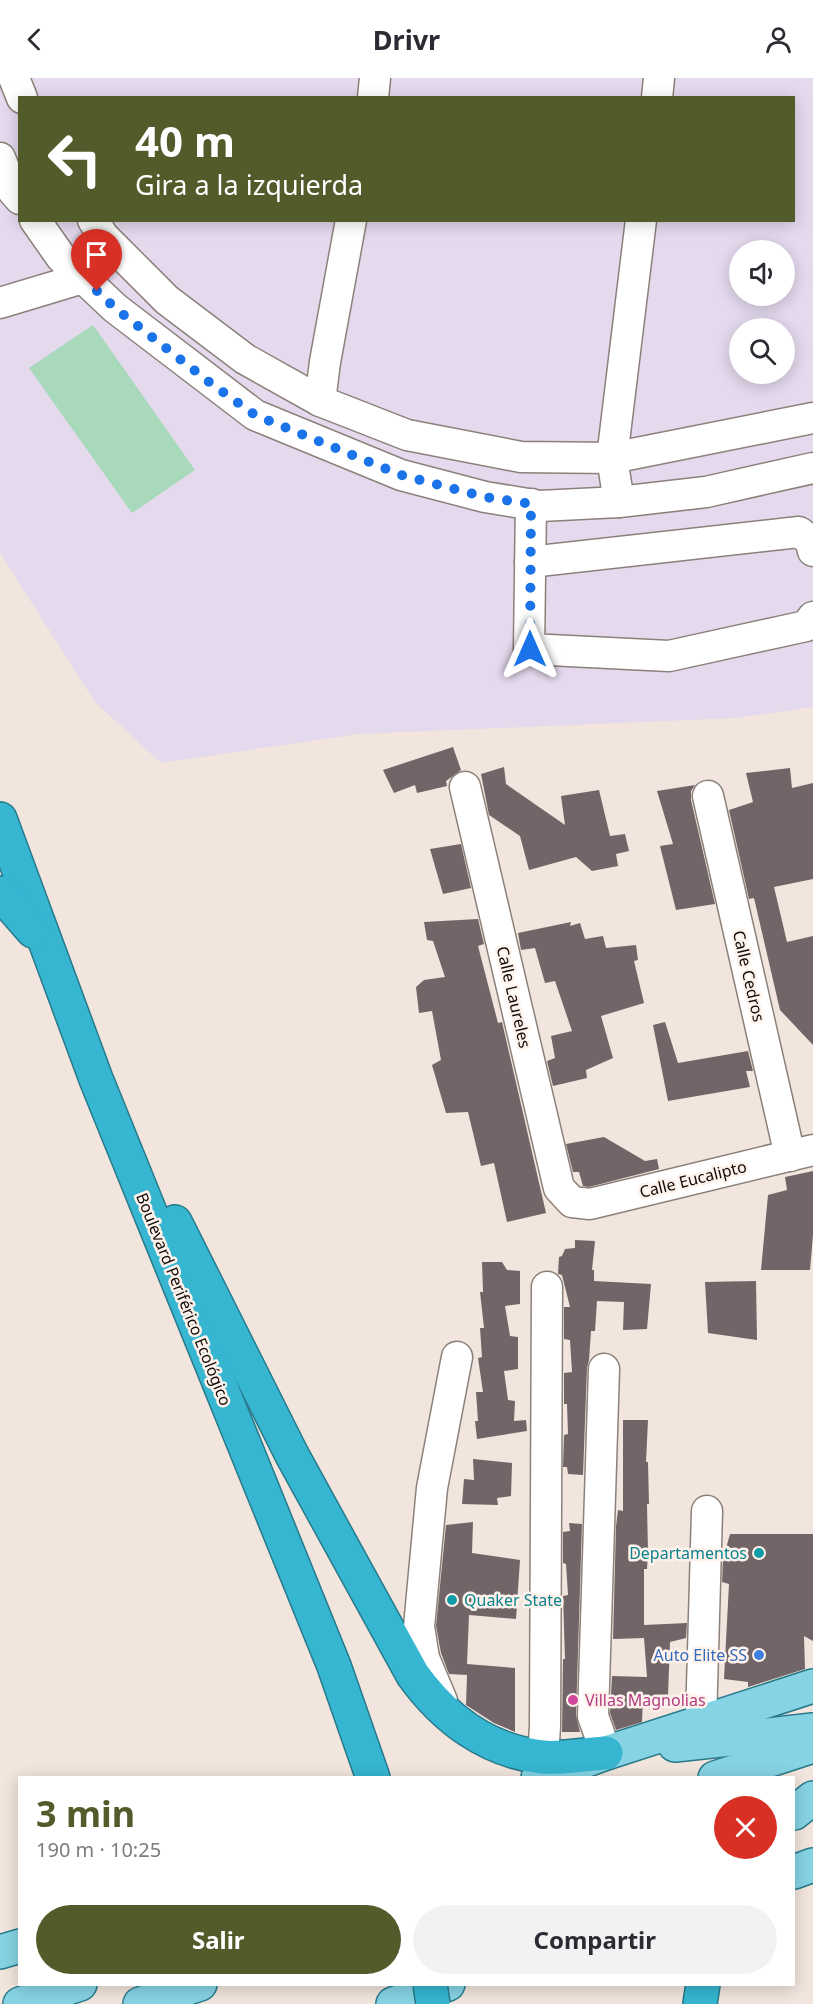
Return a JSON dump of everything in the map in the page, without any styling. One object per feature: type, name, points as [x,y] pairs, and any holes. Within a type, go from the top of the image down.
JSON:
[{"type":"highway","name":"Boulevard Periférico Ecológico","points":[[0,819],[96,1079],[334,1666],[372,1776]]},
{"type":"highway","points":[[0,893],[32,929],[48,952]]},
{"type":"highway","points":[[96,1079],[147,1167],[292,1455],[413,1675],[441,1709],[458,1724],[541,1767],[606,1753]]},
{"type":"highway","points":[[430,1986],[433,2004]]},
{"type":"highway","points":[[700,2004],[703,1986]]},
{"type":"main road","points":[[606,1753],[813,1686]]},
{"type":"main road","points":[[606,1753],[813,1730]]},
{"type":"main road","points":[[721,1776],[813,1746]]},
{"type":"main road","points":[[795,1793],[813,1786]]},
{"type":"main road","points":[[795,1812],[813,1798]]},
{"type":"main road","points":[[795,1872],[813,1865]]},
{"type":"main road","points":[[0,1952],[18,1947]]},
{"type":"main road","points":[[20,2004],[74,1986]]},
{"type":"main road","points":[[140,2004],[194,1986]]},
{"type":"main road","points":[[393,2004],[442,1986]]},
{"type":"street","points":[[14,78],[21,96]]},
{"type":"street","points":[[373,96],[375,78]]},
{"type":"street","points":[[657,96],[659,78]]},
{"type":"street","points":[[36,222],[62,257],[115,308],[255,415],[401,475],[485,497],[540,506],[619,502],[705,492],[813,468]]},
{"type":"street","points":[[94,222],[104,236],[167,300],[245,359],[320,401],[406,435],[521,457],[612,458],[813,418]]},
{"type":"street","points":[[320,401],[351,222]]},
{"type":"street","points":[[619,502],[612,458],[641,222]]},
{"type":"street","points":[[0,303],[83,278]]},
{"type":"street","points":[[213,385],[245,359]]},
{"type":"street","points":[[531,504],[530,649],[669,656],[806,626],[813,617]]},
{"type":"street","points":[[530,562],[799,531],[810,540],[813,551]]},
{"type":"street","name":"Calle Laureles","points":[[465,787],[559,1188],[572,1202]]},
{"type":"street","name":"Calle Cedros","points":[[708,796],[802,1153]]},
{"type":"street","name":"Calle Eucalipto","points":[[572,1202],[590,1204],[802,1153]]},
{"type":"street","points":[[541,1767],[545,1726],[547,1287]]},
{"type":"street","points":[[441,1709],[442,1701],[424,1658],[419,1627],[432,1488],[457,1357]]},
{"type":"street","points":[[604,1369],[593,1716],[606,1753]]},
{"type":"street","points":[[701,1722],[707,1511]]},
{"type":"shaded area","points":[[0,78],[813,78],[813,707],[736,718],[358,734],[161,763],[95,702],[0,553]]},
{"type":"green space","points":[[93,325],[195,470],[132,513],[29,368]]},
{"type":"building","points":[[453,747],[461,770],[446,781],[447,786],[417,793],[415,785],[394,793],[383,770]]},
{"type":"building","points":[[504,767],[506,784],[565,825],[561,796],[599,790],[610,836],[625,834],[629,851],[616,854],[618,866],[592,871],[576,857],[529,870],[520,836],[489,815],[481,774]]},
{"type":"building","points":[[790,768],[792,788],[813,783],[813,879],[774,887],[787,942],[813,936],[813,1045],[780,1010],[754,898],[749,899],[729,810],[753,802],[746,773]]},
{"type":"building","points":[[695,785],[691,791],[691,800],[715,904],[676,910],[660,846],[673,844],[657,791]]},
{"type":"building","points":[[461,844],[471,888],[443,894],[430,849]]},
{"type":"building","points":[[478,919],[484,944],[478,946],[498,1023],[502,1022],[546,1213],[507,1222],[494,1163],[481,1166],[468,1112],[446,1113],[432,1065],[441,1060],[432,1011],[419,1013],[416,987],[424,980],[445,977],[433,941],[427,940],[424,922]]},
{"type":"building","points":[[571,922],[570,926],[580,923],[585,939],[603,936],[606,948],[636,945],[638,960],[634,961],[644,1003],[601,1016],[613,1058],[586,1070],[587,1078],[553,1086],[547,1061],[555,1058],[551,1036],[572,1031],[555,981],[545,983],[535,948],[521,950],[518,933]]},
{"type":"building","points":[[665,1022],[678,1063],[748,1051],[753,1071],[746,1071],[750,1087],[668,1101],[653,1025]]},
{"type":"building","points":[[604,1137],[645,1161],[657,1159],[659,1169],[589,1187],[583,1186],[579,1172],[573,1172],[566,1144]]},
{"type":"building","points":[[813,1171],[813,1235],[810,1270],[761,1270],[768,1195],[787,1190],[785,1177]]},
{"type":"building","points":[[575,1240],[595,1241],[592,1270],[594,1270],[594,1281],[651,1284],[647,1329],[623,1330],[624,1302],[597,1301],[595,1331],[591,1331],[587,1368],[583,1475],[568,1474],[567,1467],[563,1467],[564,1435],[568,1434],[567,1404],[564,1404],[564,1373],[572,1372],[570,1340],[564,1339],[564,1307],[570,1307],[562,1275],[558,1274],[559,1257],[565,1249],[575,1248]]},
{"type":"building","points":[[482,1262],[502,1262],[507,1270],[520,1271],[520,1304],[505,1306],[510,1336],[518,1337],[518,1369],[504,1371],[508,1400],[515,1401],[514,1421],[526,1420],[527,1431],[477,1439],[476,1392],[483,1392],[478,1358],[482,1357],[480,1328],[484,1328],[480,1292],[483,1292]]},
{"type":"building","points":[[756,1281],[757,1340],[708,1333],[705,1282]]},
{"type":"building","points":[[623,1420],[648,1420],[646,1462],[648,1462],[649,1504],[647,1504],[647,1569],[644,1569],[644,1625],[687,1623],[686,1638],[670,1642],[668,1695],[643,1697],[642,1722],[616,1730],[610,1713],[612,1676],[647,1677],[644,1638],[613,1639],[616,1526],[618,1510],[623,1511]]},
{"type":"building","points":[[473,1459],[512,1463],[511,1496],[497,1498],[498,1505],[462,1504],[464,1479],[474,1480]]},
{"type":"building","points":[[473,1522],[472,1553],[520,1560],[516,1619],[469,1615],[467,1664],[515,1668],[515,1732],[494,1723],[466,1705],[467,1675],[449,1674],[441,1653],[436,1626],[446,1525]]},
{"type":"building","points":[[569,1523],[582,1524],[576,1715],[580,1732],[562,1732],[563,1659],[565,1659],[563,1596],[568,1595],[566,1564],[563,1563],[563,1532],[570,1531]]},
{"type":"building","points":[[730,1534],[813,1534],[813,1641],[804,1636],[805,1669],[748,1687],[748,1682],[724,1679],[729,1584],[722,1582],[723,1559]]},
{"type":"place","name":"Departamentos","points":[[759,1553]]},
{"type":"place","name":"Quaker State","points":[[452,1600]]},
{"type":"place","name":"Auto Elite SS","points":[[759,1655]]},
{"type":"place","name":"Villas Magnolias","points":[[573,1700]]},
{"type":"route","points":[[97,291],[115,308],[213,385],[255,415],[401,475],[485,497],[531,504],[530,649]]}]
